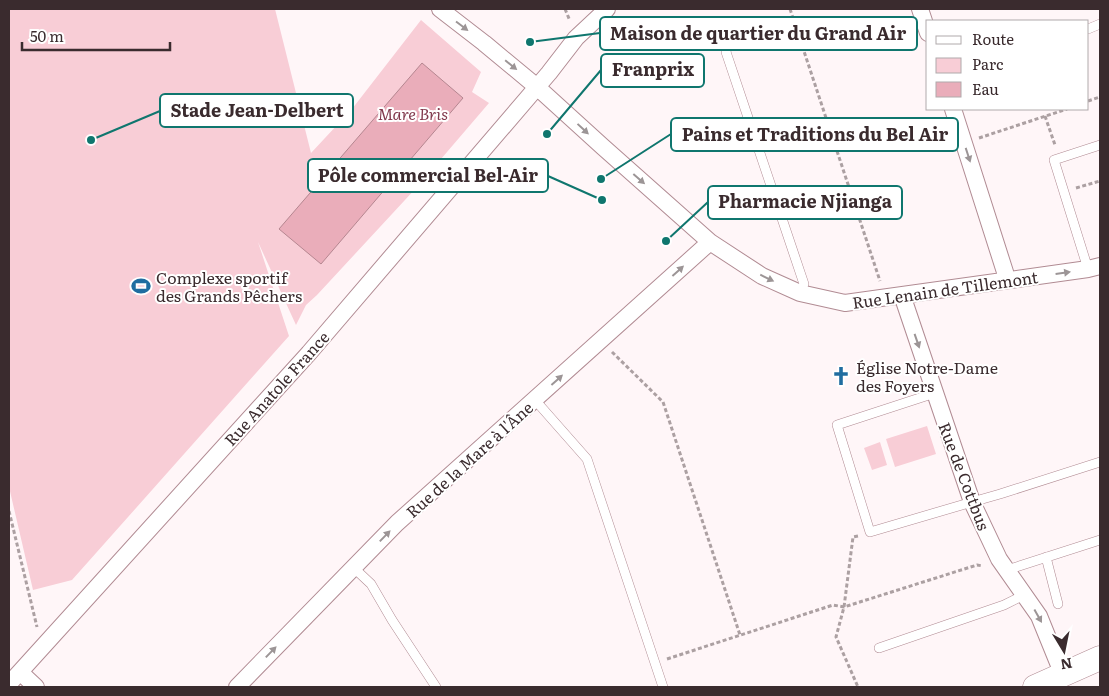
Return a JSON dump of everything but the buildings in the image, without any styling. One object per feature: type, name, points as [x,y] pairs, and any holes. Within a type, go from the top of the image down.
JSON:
[{"type":"main road","points":[[1035,687],[1100,658]]},
{"type":"street","name":"Rue Lenain de Tillemont","points":[[440,9],[537,87],[710,242],[762,276],[800,293],[845,303],[1094,268]]},
{"type":"street","name":"Rue Anatole France","points":[[14,678],[309,353],[537,87],[576,38],[607,9]]},
{"type":"street","points":[[920,9],[926,26]]},
{"type":"street","points":[[953,110],[1007,280]]},
{"type":"street","name":"Rue de la Mare à l'Âne","points":[[237,687],[397,523],[710,242]]},
{"type":"street","name":"Rue de Cottbus","points":[[902,295],[972,502],[1003,565],[1038,616],[1062,675]]},
{"type":"street","points":[[14,678],[36,687]]},
{"type":"lane","points":[[731,30],[726,52],[804,284],[800,293]]},
{"type":"lane","points":[[1094,268],[1054,160],[1100,145]]},
{"type":"lane","points":[[935,393],[837,425],[870,532],[1100,462]]},
{"type":"lane","points":[[535,400],[586,459],[664,687]]},
{"type":"lane","points":[[1003,565],[1046,558],[1100,540]]},
{"type":"lane","points":[[1046,558],[1058,604]]},
{"type":"lane","points":[[354,568],[371,584],[436,687]]},
{"type":"lane","points":[[879,648],[1004,606],[1024,595]]},
{"type":"path","points":[[790,9],[885,297]]},
{"type":"path","points":[[978,138],[1063,110]]},
{"type":"path","points":[[1076,188],[1100,181]]},
{"type":"path","points":[[601,341],[663,402],[740,635]]},
{"type":"path","points":[[9,511],[42,647]]},
{"type":"path","points":[[858,687],[836,637],[844,608],[853,537],[870,532]]},
{"type":"path","points":[[656,663],[833,605],[844,608],[977,565],[986,567],[1003,565]]},
{"type":"green space","name":"Complexe sportif des Grands Pêchers","points":[[9,9],[275,9],[311,153],[352,109],[421,20],[481,72],[472,92],[489,103],[417,187],[306,305],[296,325],[258,242],[289,336],[72,580],[33,590],[9,487]]},
{"type":"green space","points":[[927,426],[936,454],[895,467],[886,439]]},
{"type":"green space","points":[[880,442],[887,465],[872,470],[864,448]]},
{"type":"water","points":[[422,63],[463,98],[321,264],[279,229]]},
{"type":"place","name":"Maison de quartier du Grand Air","points":[[530,42]]},
{"type":"place","name":"Franprix","points":[[547,134]]},
{"type":"place","name":"Stade Jean-Delbert","points":[[91,140]]},
{"type":"place","name":"Pains et Traditions du Bel Air","points":[[601,179]]},
{"type":"place","name":"Pôle commercial Bel-Air","points":[[602,200]]},
{"type":"place","name":"Pharmacie Njianga","points":[[666,241]]},
{"type":"place","name":"Complexe sportif des Grands Pêchers","points":[[141,286]]},
{"type":"place","name":"Église Notre-Dame des Foyers","points":[[841,376]]},
{"type":"park label","name":"Mare Bris","points":[[413,113]]}]
